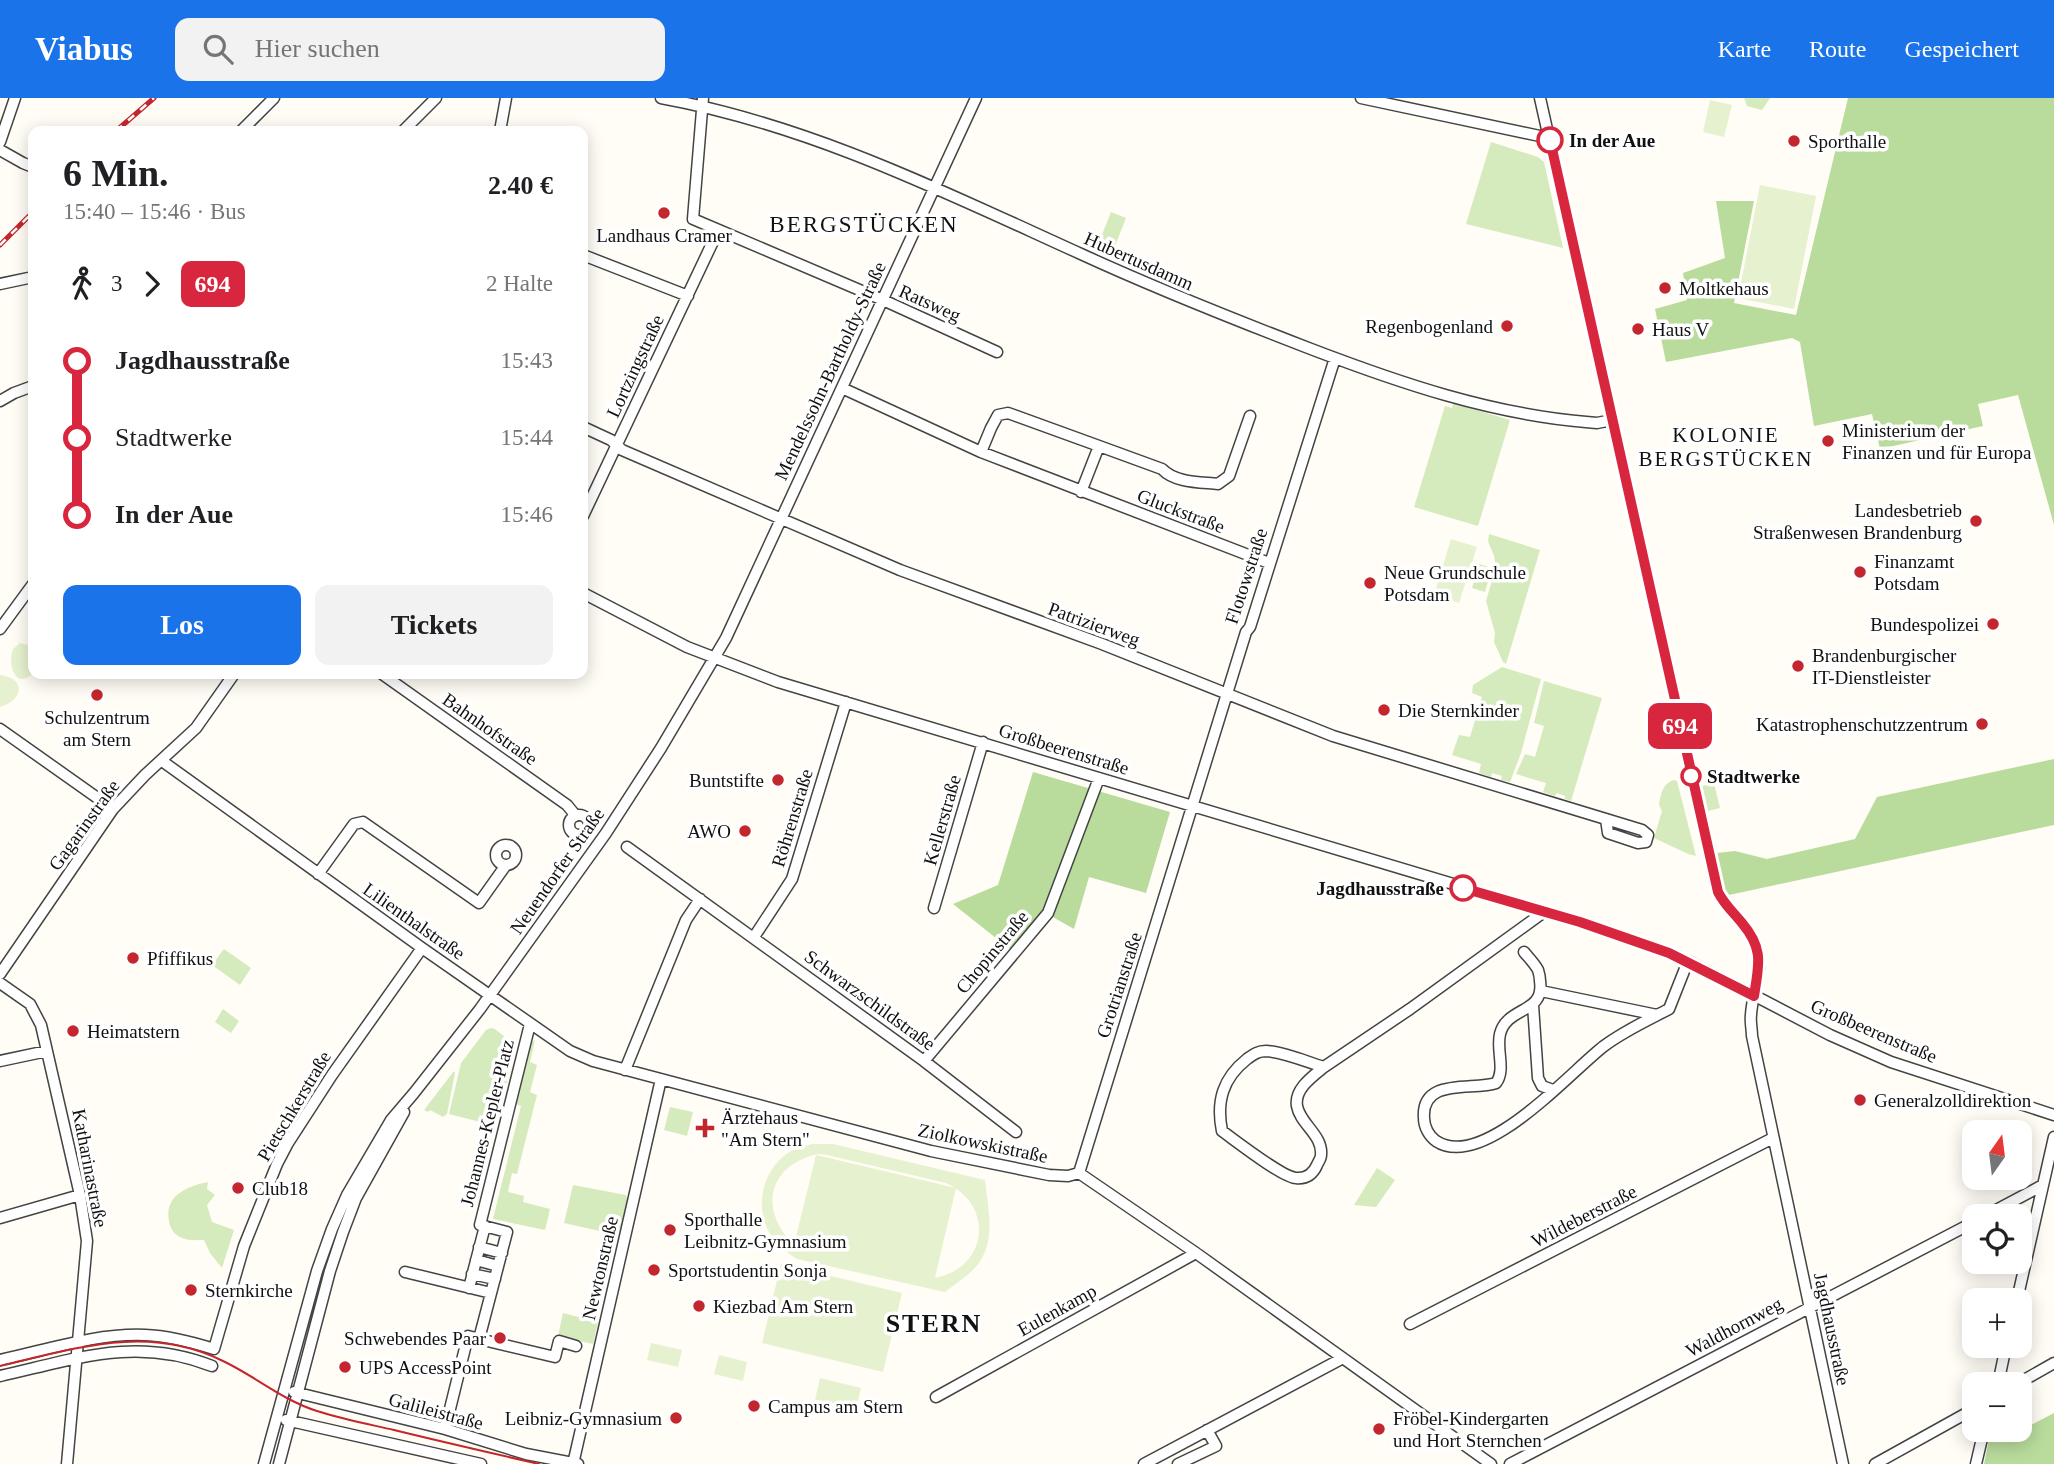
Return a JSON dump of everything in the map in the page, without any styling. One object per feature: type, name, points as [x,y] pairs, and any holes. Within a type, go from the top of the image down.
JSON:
[{"type":"street","points":[[0,142],[15,98]]},
{"type":"street","points":[[246,126],[274,98]]},
{"type":"street","points":[[408,126],[436,98]]},
{"type":"street","points":[[501,126],[506,98]]},
{"type":"street","name":"Hubertusdamm","points":[[661,98],[702,102],[811,137],[871,160],[1197,305],[1335,358],[1446,395],[1515,413],[1597,423],[1612,420]]},
{"type":"street","name":"Mendelssohn-Bartholdy-Straße","points":[[713,658],[726,638],[976,98]]},
{"type":"street","points":[[1361,98],[1549,138]]},
{"type":"street","name":"Jagdhausstraße","points":[[1540,98],[1718,892],[1730,911],[1750,933],[1757,947],[1759,965],[1751,1016],[1752,1037],[1843,1464]]},
{"type":"street","name":"Ratsweg","points":[[702,102],[693,219],[997,352]]},
{"type":"street","points":[[0,150],[28,165]]},
{"type":"street","name":"Lortzingstraße","points":[[588,505],[718,231]]},
{"type":"street","points":[[588,257],[688,296]]},
{"type":"street","points":[[0,284],[28,278]]},
{"type":"street","name":"Flotowstraße","points":[[1193,807],[1245,632],[1250,627],[1335,358]]},
{"type":"street","points":[[0,401],[28,388]]},
{"type":"street","name":"Gluckstraße","points":[[842,388],[981,452],[1269,563]]},
{"type":"street","name":"Gluckstraße","points":[[981,452],[998,415],[1008,413],[1162,469],[1184,480],[1219,484],[1229,476],[1250,416]]},
{"type":"street","name":"Patrizierweg","points":[[588,428],[611,440],[622,450],[900,570],[1102,644],[1333,736],[1606,819]]},
{"type":"street","points":[[1081,492],[1098,446]]},
{"type":"street","points":[[1,629],[28,592]]},
{"type":"street","name":"Großbeerenstraße","points":[[588,596],[654,631],[713,658],[778,682],[1580,922],[1688,961],[1830,1035],[1891,1062],[2054,1115]]},
{"type":"street","points":[[0,608],[11,617]]},
{"type":"street","name":"Neuendorfer Straße","points":[[264,1464],[318,1267],[347,1195],[374,1145],[490,996],[606,833],[661,748],[713,658]]},
{"type":"street","name":"Gagarinstraße","points":[[0,974],[113,809],[196,727],[230,679]]},
{"type":"street","name":"Bahnhofstraße","points":[[389,679],[567,805],[576,816]]},
{"type":"street","name":"Röhrenstraße","points":[[754,937],[792,879],[846,702]]},
{"type":"street","points":[[0,729],[113,809]]},
{"type":"street","name":"Kellerstraße","points":[[934,908],[983,742]]},
{"type":"street","name":"Lilienthalstraße","points":[[162,761],[490,996]]},
{"type":"street","name":"Chopinstraße","points":[[924,1061],[1048,914],[1099,778]]},
{"type":"street","name":"Grotrianstraße","points":[[1079,1173],[1193,807]]},
{"type":"street","points":[[318,874],[354,824],[363,822],[479,903],[506,864]]},
{"type":"street","name":"Schwarzschildstraße","points":[[627,847],[924,1061],[1016,1132]]},
{"type":"street","points":[[625,1070],[686,920],[700,899]]},
{"type":"street","points":[[1324,1068],[1269,1051],[1257,1051],[1237,1067],[1228,1080],[1219,1113],[1222,1131],[1257,1157],[1293,1178],[1304,1178],[1314,1172],[1321,1155],[1318,1139],[1297,1107],[1299,1096],[1308,1080],[1544,912]]},
{"type":"street","name":"Pietschkerstraße","points":[[79,1342],[147,1335],[185,1340],[214,1349],[244,1246],[277,1164],[332,1075],[422,948]]},
{"type":"street","points":[[1524,952],[1538,971],[1541,991],[1533,1005],[1538,1078],[1542,1086],[1553,1090]]},
{"type":"street","points":[[1533,1005],[1511,1016],[1503,1026],[1499,1040],[1501,1074],[1496,1083],[1444,1088],[1427,1102],[1424,1121],[1432,1138],[1445,1145],[1470,1146],[1518,1121],[1624,1031],[1669,1009],[1688,961]]},
{"type":"street","name":"Katharinastraße","points":[[0,983],[30,1004],[41,1025],[80,1195],[87,1241],[67,1464]]},
{"type":"street","points":[[1541,991],[1658,1015]]},
{"type":"street","name":"Ziolkowskistraße","points":[[490,996],[570,1051],[593,1061],[931,1151],[1058,1177],[1079,1173]]},
{"type":"street","name":"Johannes-Kepler-Platz","points":[[502,1253],[507,1232],[480,1225],[530,1024]]},
{"type":"street","points":[[0,1061],[47,1051]]},
{"type":"street","name":"Newtonstraße","points":[[575,1464],[662,1079]]},
{"type":"street","name":"Neuendorfer Straße","points":[[279,1464],[330,1270],[343,1232],[356,1198],[414,1093]]},
{"type":"street","points":[[2020,1288],[2054,1137]]},
{"type":"street","name":"Wildeberstraße","points":[[1410,1324],[1773,1138]]},
{"type":"street","points":[[1079,1173],[1196,1253],[1491,1464]]},
{"type":"street","points":[[2007,1204],[2043,1185]]},
{"type":"street","points":[[0,1218],[80,1195]]},
{"type":"street","name":"Johannes-Kepler-Platz","points":[[469,1288],[485,1226]]},
{"type":"street","name":"Waldhornweg","points":[[1510,1464],[1962,1228]]},
{"type":"street","points":[[479,1247],[502,1253],[480,1339]]},
{"type":"street","name":"Eulenkamp","points":[[936,1397],[1196,1253]]},
{"type":"street","points":[[476,1260],[498,1266]]},
{"type":"street","points":[[405,1272],[491,1293]]},
{"type":"street","points":[[472,1274],[495,1279]]},
{"type":"street","points":[[445,1429],[468,1336],[555,1357],[559,1342],[576,1346]]},
{"type":"street","points":[[0,1360],[79,1342]]},
{"type":"street","points":[[0,1376],[112,1351],[145,1350],[177,1354],[212,1366]]},
{"type":"street","points":[[1144,1464],[1343,1358]]},
{"type":"street","points":[[2032,1375],[2054,1363]]},
{"type":"street","name":"Galileistraße","points":[[284,1390],[445,1429],[526,1454],[575,1464]]},
{"type":"street","points":[[1875,1464],[1962,1416]]},
{"type":"street","points":[[277,1418],[481,1464]]},
{"type":"street","points":[[1178,1464],[1216,1446],[1207,1430]]},
{"type":"street","points":[[1976,1464],[1981,1442]]},
{"type":"green space","points":[[1744,98],[1770,98],[1762,110],[1747,106]]},
{"type":"green space","points":[[1848,98],[2054,98],[2054,525],[2018,395],[1978,404],[1983,426],[1880,449],[1872,414],[1814,426],[1800,342],[1792,338],[1666,362],[1655,309],[1687,300],[1683,273],[1725,258],[1716,201],[1754,201],[1734,303],[1796,315]]},
{"type":"green space","points":[[1710,100],[1732,105],[1724,137],[1703,132]]},
{"type":"green space","points":[[1491,142],[1538,157],[1544,162],[1563,248],[1466,224]]},
{"type":"green space","points":[[1760,185],[1816,196],[1794,309],[1738,298]]},
{"type":"green space","points":[[1111,212],[1126,218],[1113,251],[1098,245]]},
{"type":"green space","points":[[1453,403],[1510,420],[1478,526],[1414,507],[1445,406],[1452,408]]},
{"type":"green space","points":[[1489,534],[1540,550],[1506,664],[1494,642],[1495,633],[1486,601],[1496,567],[1488,541]]},
{"type":"green space","points":[[1451,539],[1477,547],[1459,603],[1434,595]]},
{"type":"green space","points":[[1479,564],[1492,568],[1485,592],[1472,588]]},
{"type":"green space","points":[[20,643],[28,645],[27,678],[18,678],[14,674],[11,662],[13,649]]},
{"type":"green space","points":[[1502,667],[1541,679],[1521,753],[1510,782],[1501,780],[1502,776],[1492,773],[1491,777],[1479,773],[1481,764],[1452,755],[1459,735],[1470,737],[1482,697],[1472,693],[1473,685]]},
{"type":"green space","points":[[0,675],[15,680],[19,690],[13,700],[0,707]]},
{"type":"green space","points":[[1544,681],[1602,698],[1571,801],[1557,793],[1555,796],[1543,792],[1546,783],[1516,774],[1525,754],[1535,757],[1544,726],[1534,723]]},
{"type":"green space","points":[[2054,759],[2054,825],[1729,895],[1725,890],[1717,853],[1735,851],[1767,859],[1855,839],[1877,797]]},
{"type":"green space","points":[[1033,772],[1170,812],[1146,893],[1089,877],[1074,929],[1044,912],[1011,950],[953,904],[998,885]]},
{"type":"green space","points":[[1677,781],[1696,856],[1654,838],[1662,811],[1659,805],[1661,793],[1667,784]]},
{"type":"green space","points":[[1714,783],[1720,808],[1708,811],[1702,786]]},
{"type":"green space","points":[[224,949],[251,968],[240,985],[212,965]]},
{"type":"green space","points":[[223,1009],[239,1021],[231,1033],[215,1022]]},
{"type":"green space","points":[[491,1028],[516,1046],[496,1126],[449,1114],[461,1063],[486,1030]]},
{"type":"green space","points":[[535,1040],[530,1062],[537,1065],[530,1092],[537,1095],[517,1174],[512,1173],[508,1192],[524,1196],[523,1202],[550,1209],[545,1230],[493,1219],[521,1106],[514,1103],[527,1046]]},
{"type":"green space","points":[[454,1071],[447,1114],[443,1117],[424,1110]]},
{"type":"green space","points":[[670,1107],[693,1112],[687,1136],[664,1130]]},
{"type":"green space","points":[[812,1144],[833,1144],[985,1180],[989,1234],[988,1244],[979,1263],[945,1292],[797,1259],[775,1241],[767,1227],[763,1215],[763,1190],[781,1158],[791,1151]],"holes":[[[818,1154],[827,1155],[946,1183],[953,1187],[816,1155],[794,1245],[776,1218],[774,1190],[779,1178],[801,1160]],[[956,1189],[962,1193],[978,1220],[979,1235],[975,1249],[966,1262],[953,1272],[935,1278]]]},
{"type":"green space","points":[[1377,1168],[1395,1180],[1376,1207],[1354,1205]]},
{"type":"green space","points":[[208,1182],[207,1189],[215,1195],[207,1205],[212,1222],[234,1230],[222,1268],[204,1240],[179,1237],[169,1221],[170,1204],[179,1193]]},
{"type":"green space","points":[[573,1185],[626,1195],[626,1216],[617,1235],[564,1223]]},
{"type":"green space","points":[[781,1264],[902,1293],[883,1372],[762,1343]]},
{"type":"green space","points":[[563,1313],[598,1322],[593,1344],[558,1336]]},
{"type":"green space","points":[[651,1343],[682,1350],[678,1367],[647,1360]]},
{"type":"green space","points":[[719,1355],[747,1362],[743,1381],[714,1374]]},
{"type":"green space","points":[[820,1378],[861,1388],[856,1409],[815,1400]]},
{"type":"green space","points":[[2054,1413],[2054,1464],[1984,1464],[1989,1442],[2032,1442],[2032,1424]]},
{"type":"tram line","points":[[0,1366],[57,1352],[112,1343],[167,1344],[195,1350],[223,1361],[292,1401],[317,1411],[539,1464]]},
{"type":"railway","points":[[122,126],[154,98]]},
{"type":"railway","points":[[0,245],[28,217]]},
{"type":"bus line","name":"694","points":[[1463,888],[1580,922],[1669,953],[1754,996],[1759,953],[1750,933],[1730,911],[1718,892],[1550,140]]},
{"type":"place","name":"In der Aue","points":[[1550,140]]},
{"type":"place","name":"Sporthalle","points":[[1794,141]]},
{"type":"place","name":"Landhaus Cramer","points":[[664,213]]},
{"type":"place","name":"Moltkehaus","points":[[1665,288]]},
{"type":"place","name":"Regenbogenland","points":[[1507,326]]},
{"type":"place","name":"Haus V","points":[[1638,329]]},
{"type":"place","name":"Ministerium der Finanzen und für Europa","points":[[1828,441]]},
{"type":"place","name":"Landesbetrieb Straßenwesen Brandenburg","points":[[1976,521]]},
{"type":"place","name":"Finanzamt Potsdam","points":[[1860,572]]},
{"type":"place","name":"Neue Grundschule Potsdam","points":[[1370,583]]},
{"type":"place","name":"Bundespolizei","points":[[1993,624]]},
{"type":"place","name":"Brandenburgischer IT-Dienstleister","points":[[1798,666]]},
{"type":"place","name":"Schulzentrum am Stern","points":[[97,695]]},
{"type":"place","name":"Die Sternkinder","points":[[1384,710]]},
{"type":"place","name":"Katastrophenschutzzentrum","points":[[1982,724]]},
{"type":"place","name":"Stadtwerke","points":[[1691,776]]},
{"type":"place","name":"Buntstifte","points":[[778,780]]},
{"type":"place","name":"AWO","points":[[745,831]]},
{"type":"place","name":"Jagdhausstraße","points":[[1463,888]]},
{"type":"place","name":"Pfiffikus","points":[[133,958]]},
{"type":"place","name":"Heimatstern","points":[[73,1031]]},
{"type":"place","name":"Generalzolldirektion","points":[[1860,1100]]},
{"type":"place","name":"Ärztehaus \"Am Stern\"","points":[[705,1128]]},
{"type":"place","name":"Club18","points":[[238,1188]]},
{"type":"place","name":"Sporthalle Leibnitz-Gymnasium","points":[[670,1230]]},
{"type":"place","name":"Sportstudentin Sonja","points":[[654,1270]]},
{"type":"place","name":"Sternkirche","points":[[191,1290]]},
{"type":"place","name":"Kiezbad Am Stern","points":[[699,1306]]},
{"type":"place","name":"Schwebendes Paar","points":[[500,1338]]},
{"type":"place","name":"UPS AccessPoint","points":[[345,1367]]},
{"type":"place","name":"Campus am Stern","points":[[754,1406]]},
{"type":"place","name":"Leibniz-Gymnasium","points":[[676,1418]]},
{"type":"place","name":"Fröbel-Kindergarten und Hort Sternchen","points":[[1379,1429]]},
{"type":"district","name":"BERGSTÜCKEN","points":[[864,224]]},
{"type":"district","name":"KOLONIE BERGSTÜCKEN","points":[[1726,447]]},
{"type":"district","name":"STERN","points":[[934,1323]]}]
